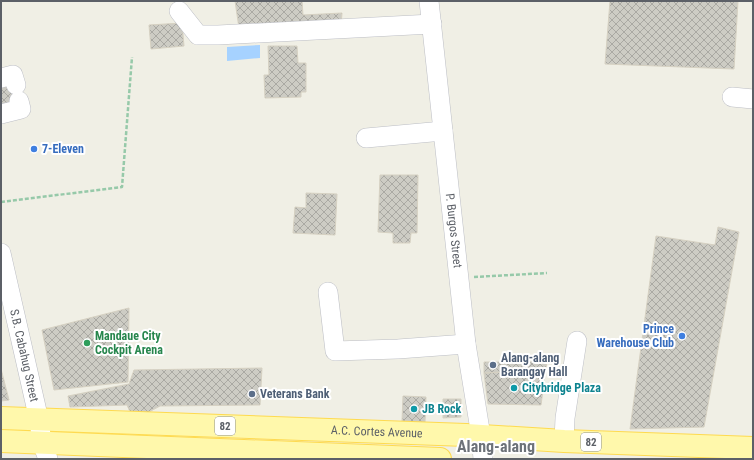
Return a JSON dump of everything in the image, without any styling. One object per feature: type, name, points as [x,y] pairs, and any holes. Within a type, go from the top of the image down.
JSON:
[{"type":"main road","name":"A.C. Cortes Avenue","points":[[1,418],[481,436],[701,452],[753,448]]},
{"type":"main road","points":[[263,453],[264,428]]},
{"type":"main road","name":"A.C. Cortes Avenue","points":[[1,442],[45,451],[263,453],[440,459]]},
{"type":"street","name":"P. Burgos Street","points":[[429,1],[466,344],[481,436],[483,459]]},
{"type":"street","points":[[179,12],[198,35],[432,24]]},
{"type":"street","points":[[1,114],[21,109],[12,88]]},
{"type":"street","points":[[732,97],[753,99]]},
{"type":"street","points":[[366,138],[443,131]]},
{"type":"street","name":"S.B. Cabahug Street","points":[[1,253],[7,305],[45,451]]},
{"type":"street","points":[[328,292],[335,351],[398,349],[466,344]]},
{"type":"street","points":[[564,442],[565,418],[577,341]]},
{"type":"path","points":[[1,202],[122,187],[132,57]]},
{"type":"path","points":[[459,278],[547,273]]},
{"type":"water","points":[[260,45],[260,58],[227,61],[227,47]]},
{"type":"building","points":[[235,1],[302,1],[303,15],[342,13],[341,26],[239,28]]},
{"type":"building","points":[[610,1],[738,1],[734,69],[605,64]]},
{"type":"building","points":[[182,23],[184,46],[151,49],[149,25]]},
{"type":"building","points":[[268,46],[297,46],[298,63],[306,63],[306,92],[301,92],[301,97],[265,98],[264,75],[269,75]]},
{"type":"building","points":[[20,84],[23,100],[1,105],[1,88]]},
{"type":"building","points":[[380,175],[418,175],[417,233],[411,233],[410,243],[393,243],[393,233],[378,232]]},
{"type":"building","points":[[306,193],[337,194],[335,235],[293,233],[295,207],[306,208]]},
{"type":"building","name":"Prince Warehouse Club","points":[[718,227],[739,232],[704,427],[630,429],[656,236],[715,245]]},
{"type":"building","name":"Mandaue City Cockpit Arena","points":[[129,308],[128,382],[54,390],[42,330]]},
{"type":"building","name":"Citybridge Plaza","points":[[547,361],[541,405],[488,404],[484,373],[503,372],[503,362]]},
{"type":"building","name":"Alang-alang Barangay Hall","points":[[484,362],[503,362],[503,372],[484,373]]},
{"type":"building","points":[[262,368],[260,405],[160,406],[147,413],[131,414],[127,405],[70,407],[68,396],[129,384],[134,370]]},
{"type":"building","points":[[1,369],[9,400],[1,401]]},
{"type":"building","name":"JB Rock","points":[[403,396],[426,397],[425,422],[402,421]]},
{"type":"building","points":[[443,399],[461,399],[461,417],[443,418]]},
{"type":"place","name":"7-Eleven","points":[[34,149]]},
{"type":"place","name":"Prince Warehouse Club","points":[[682,336]]},
{"type":"place","name":"Mandaue City Cockpit Arena","points":[[87,343]]},
{"type":"place","name":"Alang-alang Barangay Hall","points":[[493,365]]},
{"type":"place","name":"Citybridge Plaza","points":[[514,388]]},
{"type":"place","name":"Veterans Bank","points":[[252,394]]},
{"type":"place","name":"JB Rock","points":[[414,409]]},
{"type":"district","name":"Alang-alang","points":[[496,446]]}]
